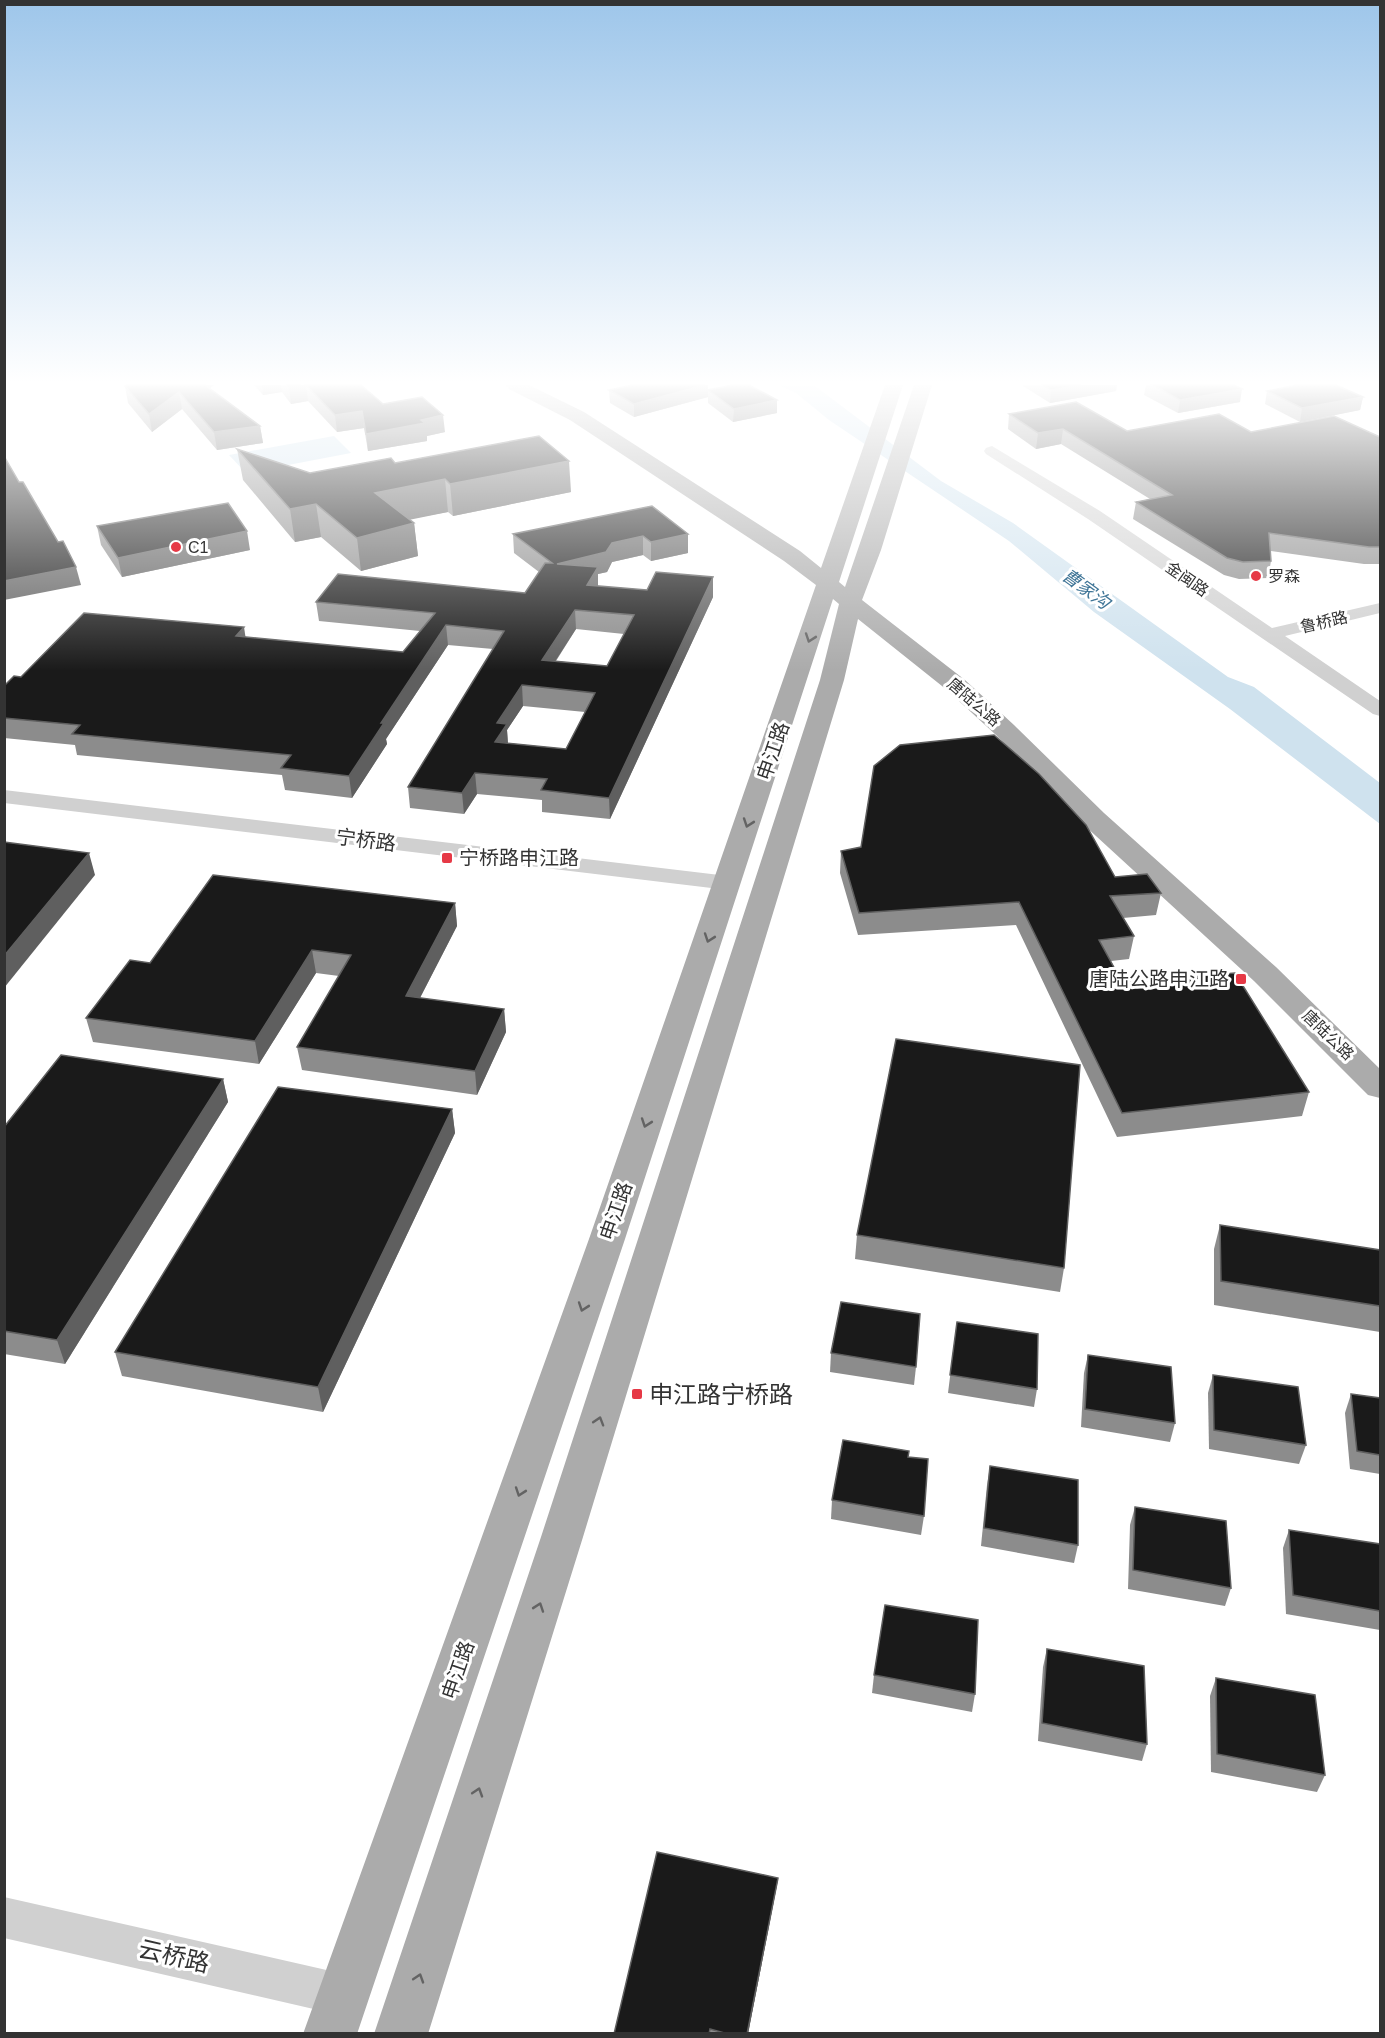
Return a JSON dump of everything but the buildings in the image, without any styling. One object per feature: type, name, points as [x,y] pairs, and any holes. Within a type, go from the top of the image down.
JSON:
[{"type":"main road","name":"唐陆公路","points":[[675,480],[792,556],[842,584],[1005,730],[1094,819],[1196,914],[1265,974],[1380,1087]]},
{"type":"main road","name":"唐陆公路","points":[[698,480],[798,547],[1009,719],[1157,861],[1310,998],[1380,1065]]},
{"type":"main road","name":"申江路","points":[[401,2034],[562,1537],[832,680],[849,518],[862,480]]},
{"type":"main road","name":"申江路","points":[[330,2034],[508,1525],[816,621],[874,538],[893,480]]},
{"type":"street","name":"金闽路","points":[[1038,480],[1094,515],[1380,710]]},
{"type":"street","name":"鲁桥路","points":[[1267,635],[1380,608]]},
{"type":"street","name":"宁桥路","points":[[4,796],[728,883]]},
{"type":"street","name":"云桥路","points":[[4,1917],[344,1995]]},
{"type":"water","name":"曹家沟","points":[[918,480],[940,480],[1013,523],[1228,677],[1254,687],[1380,783],[1380,824],[1230,709],[1094,612],[1009,541]]},
{"type":"place","name":"C1","points":[[176,547]]},
{"type":"place","name":"罗森","points":[[1256,576]]},
{"type":"place","name":"宁桥路申江路","points":[[447,858]]},
{"type":"place","name":"唐陆公路申江路","points":[[1241,979]]},
{"type":"place","name":"申江路宁桥路","points":[[637,1394]]}]
